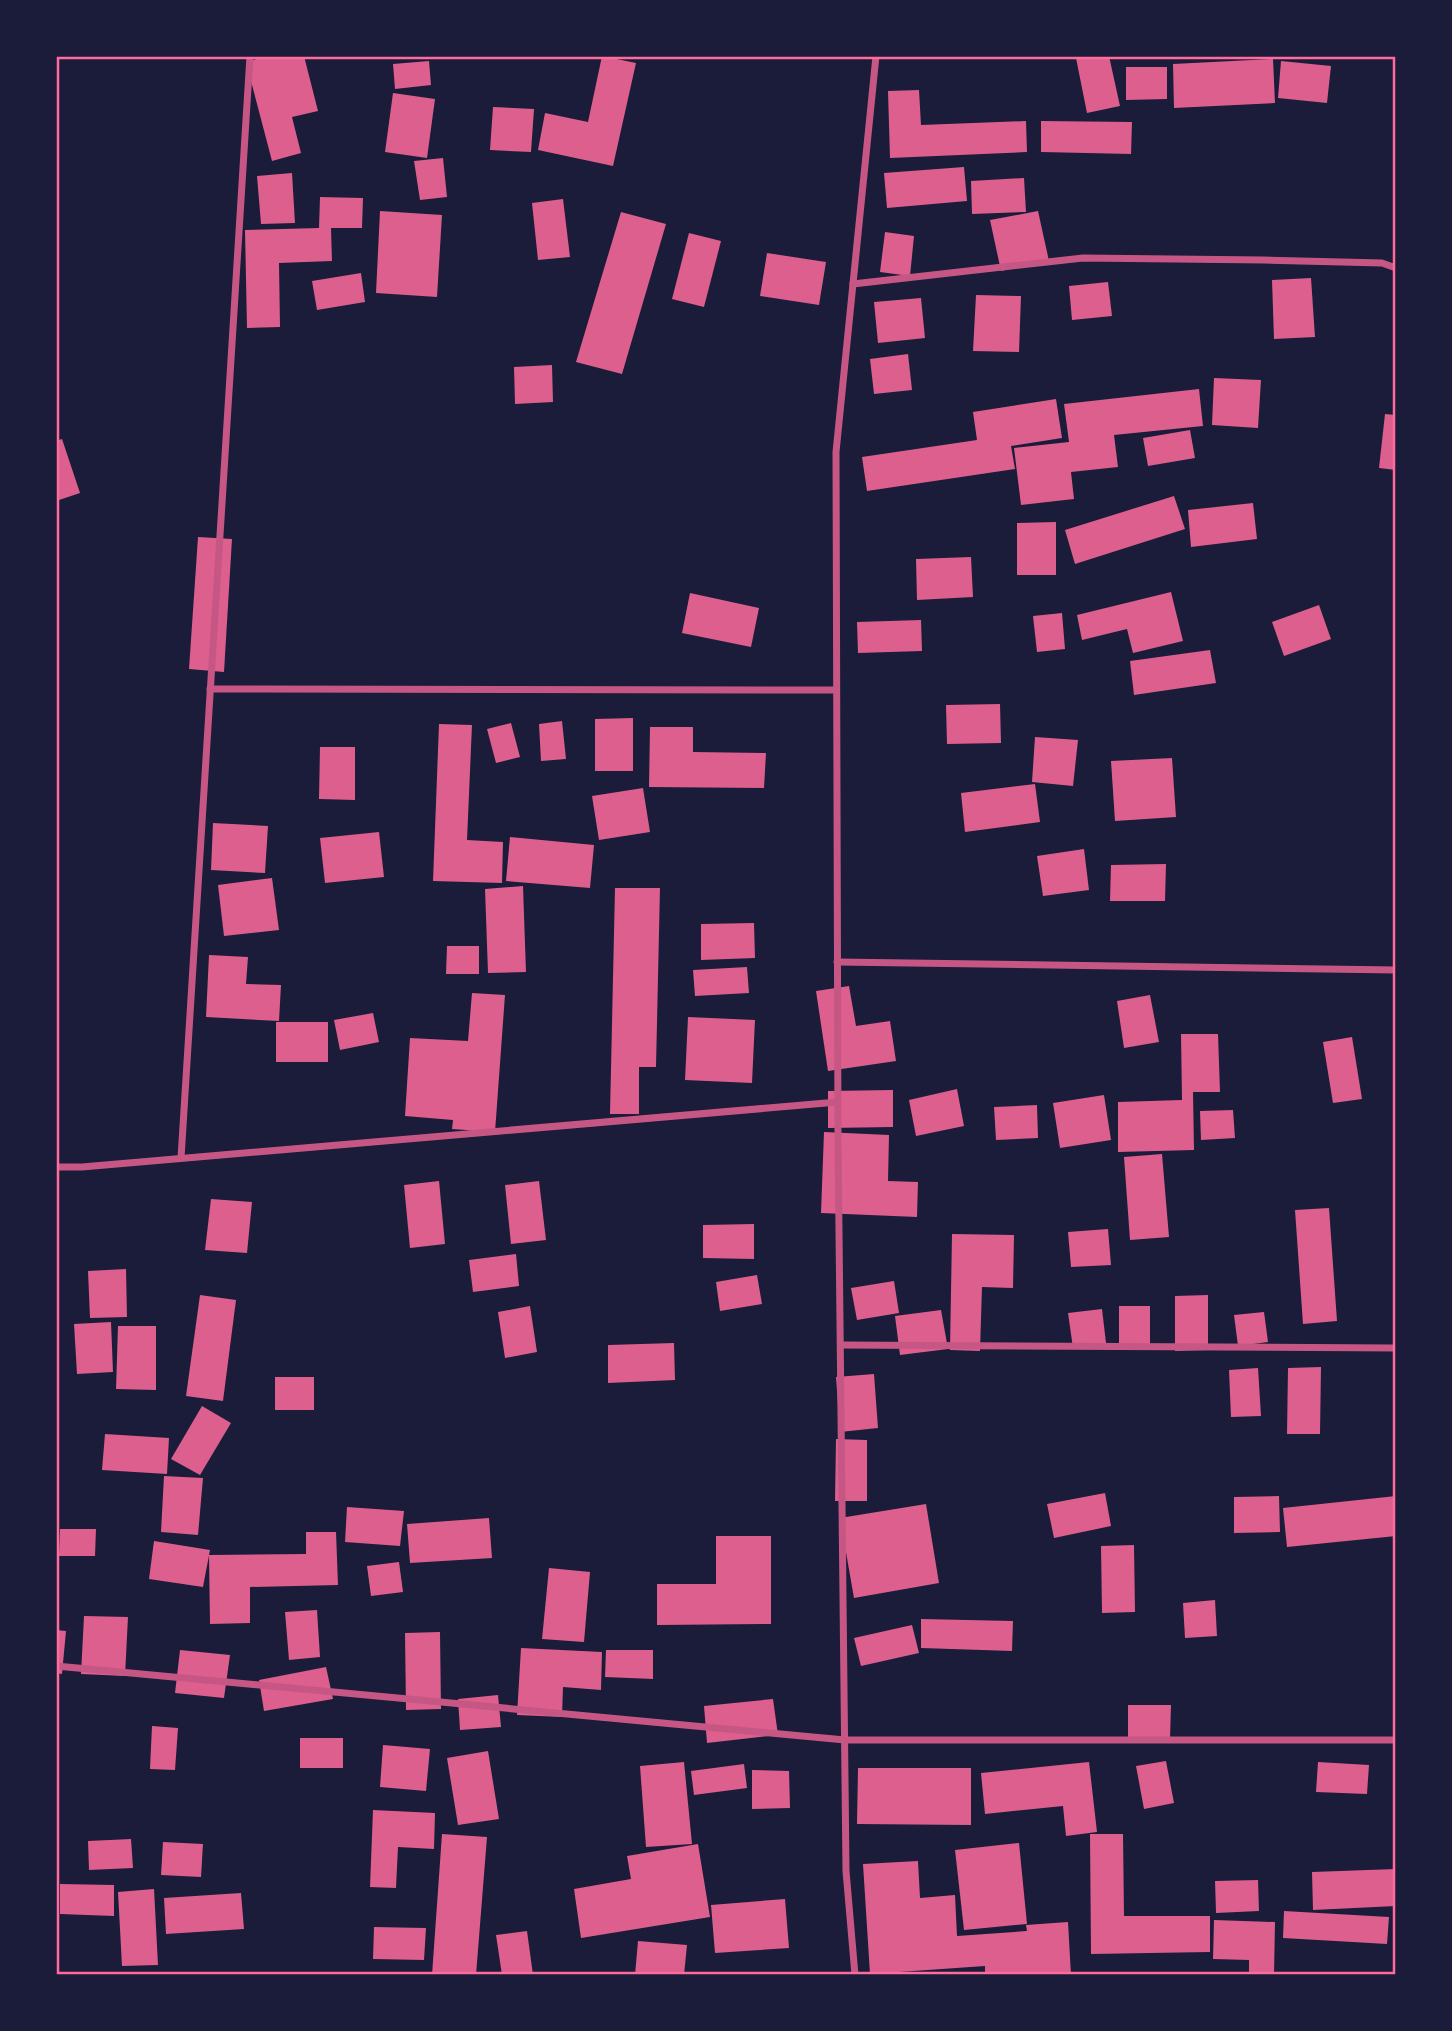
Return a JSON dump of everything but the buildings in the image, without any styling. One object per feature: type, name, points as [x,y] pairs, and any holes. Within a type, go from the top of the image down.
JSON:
[{"type":"street","points":[[180,1158],[250,56]]},
{"type":"street","points":[[855,1975],[846,1871],[837,962],[836,453],[876,56]]},
{"type":"street","points":[[853,284],[1083,258],[1382,263],[1396,268]]},
{"type":"street","points":[[210,689],[836,690]]},
{"type":"street","points":[[837,962],[1396,970]]},
{"type":"street","points":[[56,1167],[838,1102]]},
{"type":"street","points":[[841,1345],[1396,1348]]},
{"type":"street","points":[[56,1666],[845,1740],[1396,1740]]}]
